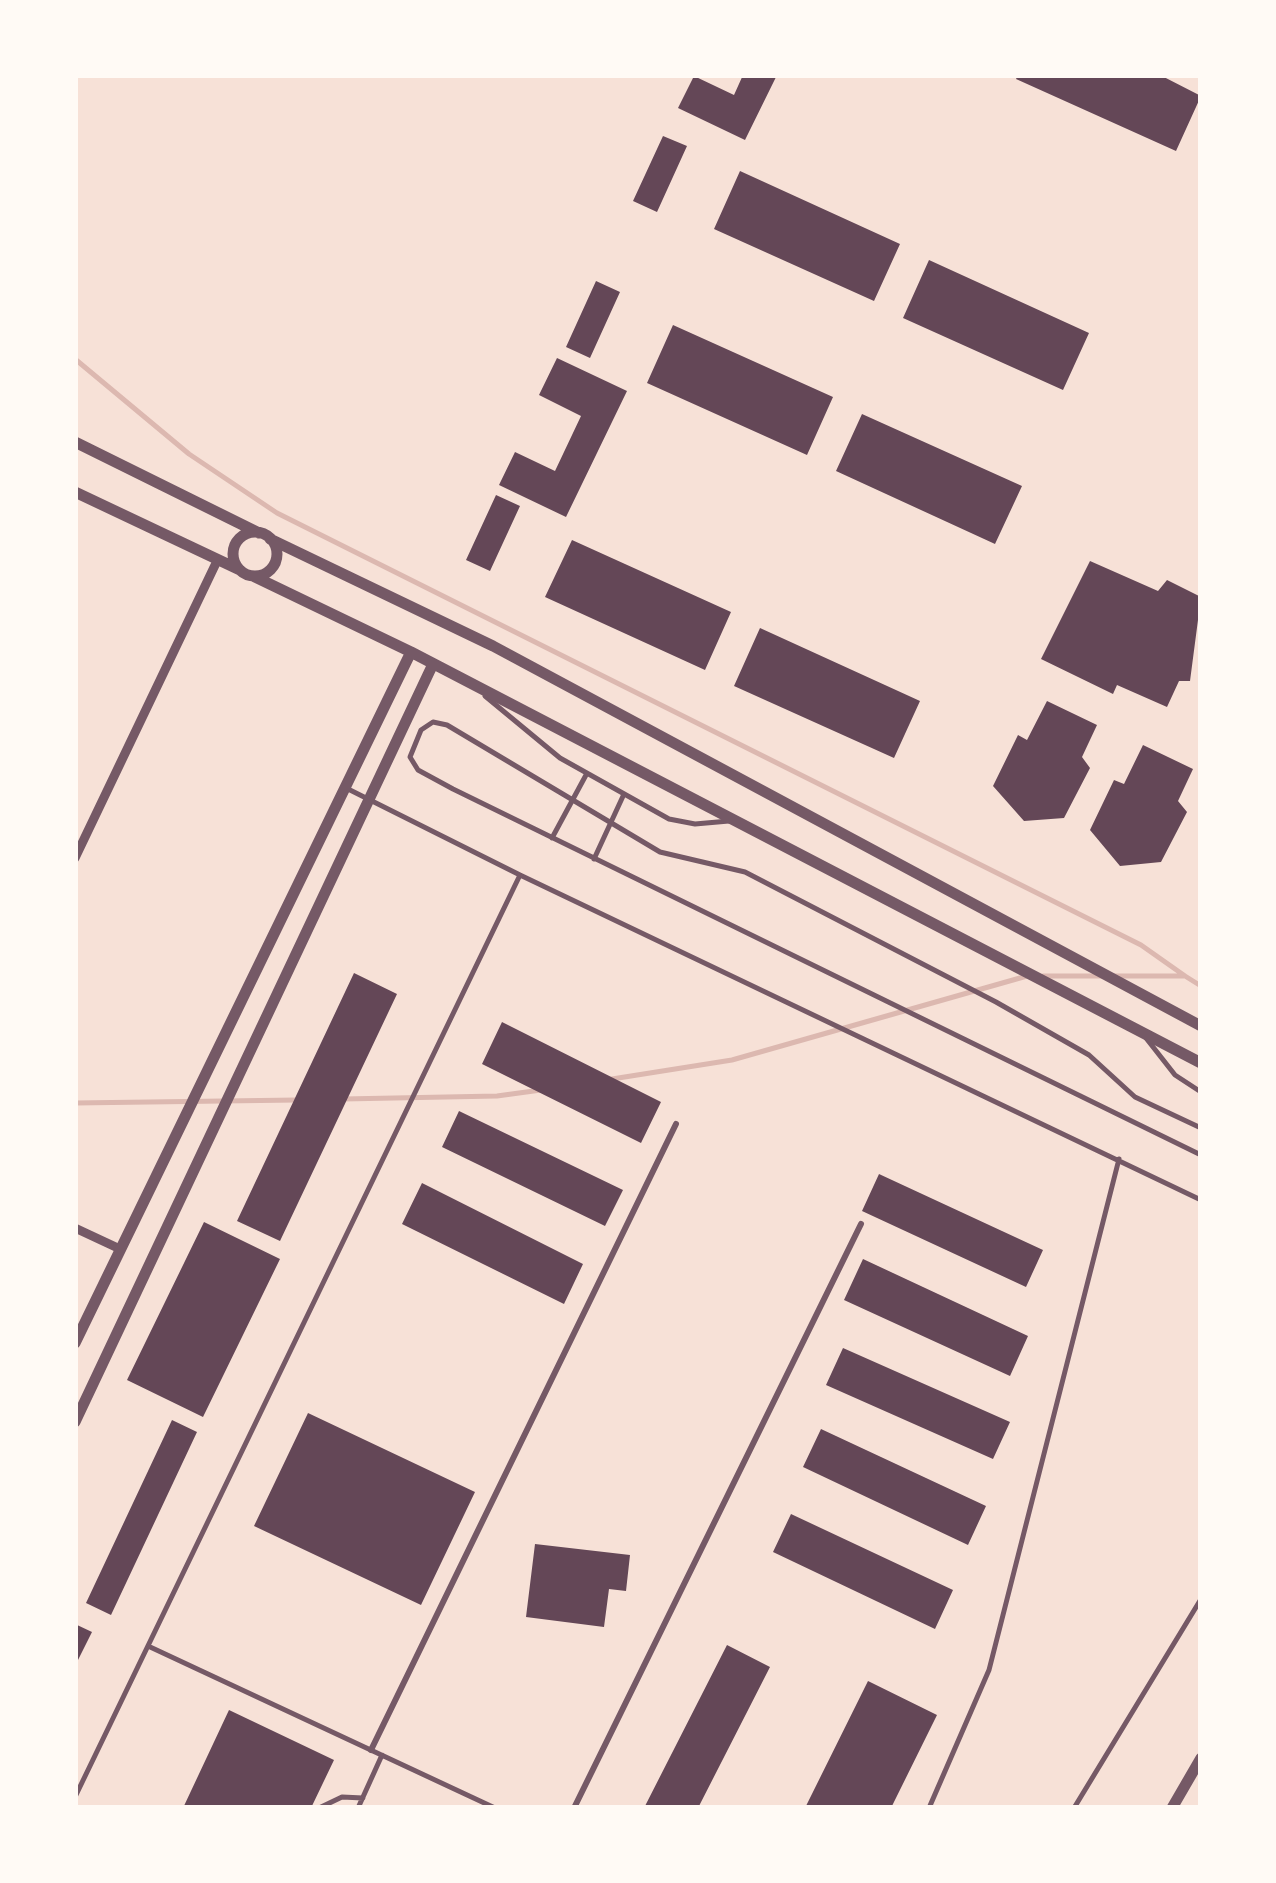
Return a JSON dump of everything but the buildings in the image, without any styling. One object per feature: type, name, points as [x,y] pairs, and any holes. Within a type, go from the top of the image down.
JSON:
[{"type":"street","points":[[75,442],[493,646],[1201,1026]]},
{"type":"street","points":[[75,492],[412,652],[1201,1063]]},
{"type":"street","points":[[240,570],[234,558],[236,544],[246,535],[265,536]]},
{"type":"street","points":[[253,576],[267,572],[276,561],[265,536]]},
{"type":"street","points":[[75,858],[218,561]]},
{"type":"street","points":[[75,1343],[412,652]]},
{"type":"street","points":[[75,1422],[433,664]]},
{"type":"street","points":[[371,1750],[676,1124]]},
{"type":"street","points":[[574,1808],[861,1224]]},
{"type":"street","points":[[75,1228],[120,1249]]},
{"type":"street","points":[[1172,1808],[1201,1758]]},
{"type":"lane","points":[[472,684],[537,743],[670,819],[694,824],[735,820]]},
{"type":"lane","points":[[1201,1128],[1135,1097],[1088,1056],[996,1002],[745,872],[674,857],[572,802],[447,725],[433,722],[413,742],[410,756],[418,770],[1201,1155]]},
{"type":"lane","points":[[552,838],[587,774]]},
{"type":"lane","points":[[345,788],[1201,1200]]},
{"type":"lane","points":[[594,859],[624,794]]},
{"type":"lane","points":[[75,1797],[520,874]]},
{"type":"lane","points":[[1141,1032],[1175,1076],[1201,1092]]},
{"type":"lane","points":[[929,1808],[989,1670],[1119,1159]]},
{"type":"lane","points":[[1074,1808],[1201,1599]]},
{"type":"lane","points":[[148,1646],[495,1808]]},
{"type":"lane","points":[[358,1808],[382,1756]]},
{"type":"lane","points":[[319,1808],[342,1796],[363,1798]]},
{"type":"waterway","points":[[75,359],[189,454],[277,513],[1141,945],[1185,976]]},
{"type":"waterway","points":[[612,1079],[732,1060],[1027,976]]},
{"type":"waterway","points":[[1043,976],[1102,976]]},
{"type":"waterway","points":[[1113,976],[1185,976],[1201,986]]},
{"type":"waterway","points":[[343,1099],[497,1096],[541,1090]]},
{"type":"waterway","points":[[75,1103],[297,1100]]}]
